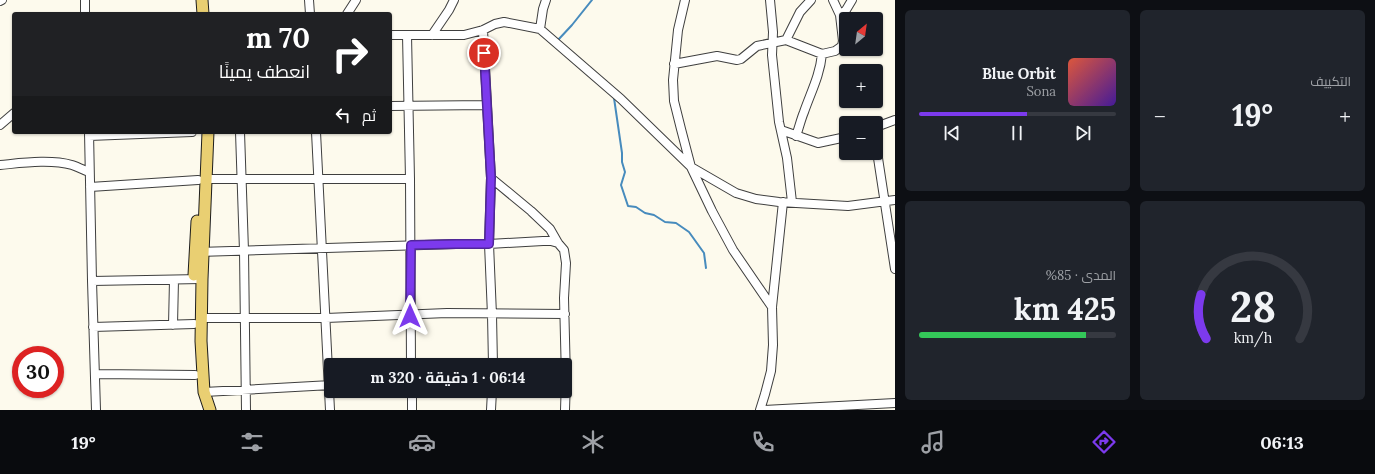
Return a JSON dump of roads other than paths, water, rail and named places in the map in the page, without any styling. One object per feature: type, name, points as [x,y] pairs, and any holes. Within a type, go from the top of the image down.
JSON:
[{"type":"main road","points":[[202,0],[203,12]]},
{"type":"main road","points":[[210,0],[210,12]]},
{"type":"main road","points":[[201,134],[202,180],[195,375],[202,410]]},
{"type":"main road","points":[[202,180],[208,134]]},
{"type":"main road","points":[[197,321],[201,341],[204,392],[210,410]]},
{"type":"street","points":[[85,0],[85,12]]},
{"type":"street","points":[[309,0],[310,12]]},
{"type":"street","points":[[348,12],[356,0]]},
{"type":"street","points":[[432,35],[454,0]]},
{"type":"street","points":[[540,29],[546,0]]},
{"type":"street","points":[[685,0],[678,30],[672,80],[674,101],[692,166],[712,211],[733,250],[772,307]]},
{"type":"street","points":[[770,0],[773,32],[772,55],[792,202]]},
{"type":"street","points":[[786,40],[800,12],[811,0]]},
{"type":"street","points":[[833,0],[839,13]]},
{"type":"street","points":[[844,12],[852,0]]},
{"type":"street","points":[[392,36],[464,35],[504,22],[540,29],[621,99],[692,166],[736,193],[756,199],[848,206],[895,200]]},
{"type":"street","points":[[483,30],[491,178],[489,244],[492,358]]},
{"type":"street","points":[[407,35],[411,245],[411,358]]},
{"type":"street","points":[[674,64],[717,56],[737,60],[741,59],[757,46],[786,40],[822,54],[835,51],[839,48]]},
{"type":"street","points":[[796,136],[816,81],[822,54]]},
{"type":"street","points":[[392,106],[487,106]]},
{"type":"street","points":[[0,125],[12,115]]},
{"type":"street","points":[[883,124],[895,120]]},
{"type":"street","points":[[781,130],[818,143],[839,138]]},
{"type":"street","points":[[89,134],[96,410]]},
{"type":"street","points":[[240,134],[244,251],[246,410]]},
{"type":"street","points":[[316,134],[328,358]]},
{"type":"street","points":[[878,160],[895,269]]},
{"type":"street","points":[[0,165],[26,162],[53,163],[71,165],[89,172]]},
{"type":"street","points":[[491,178],[550,229],[564,250],[566,263],[566,358]]},
{"type":"street","points":[[90,187],[241,179],[410,179]]},
{"type":"street","points":[[760,410],[766,394],[771,371],[773,345],[772,307],[783,202]]},
{"type":"street","points":[[200,252],[551,241],[558,243]]},
{"type":"street","points":[[92,281],[198,279]]},
{"type":"street","points":[[173,325],[174,280]]},
{"type":"street","points":[[94,327],[173,325],[197,321],[244,318],[410,316],[447,313],[565,314]]},
{"type":"street","points":[[96,374],[195,375]]},
{"type":"street","points":[[204,392],[324,385]]},
{"type":"street","points":[[330,398],[330,410]]},
{"type":"street","points":[[412,398],[412,410]]},
{"type":"street","points":[[491,410],[492,398]]},
{"type":"street","points":[[565,398],[565,410]]},
{"type":"street","points":[[764,410],[895,403]]},
{"type":"waterway","points":[[559,41],[558,40],[592,0]]},
{"type":"waterway","points":[[612,96],[614,98],[622,162],[625,172],[621,185],[628,206],[636,207],[665,222],[676,223],[689,232],[704,253],[706,268]]}]
